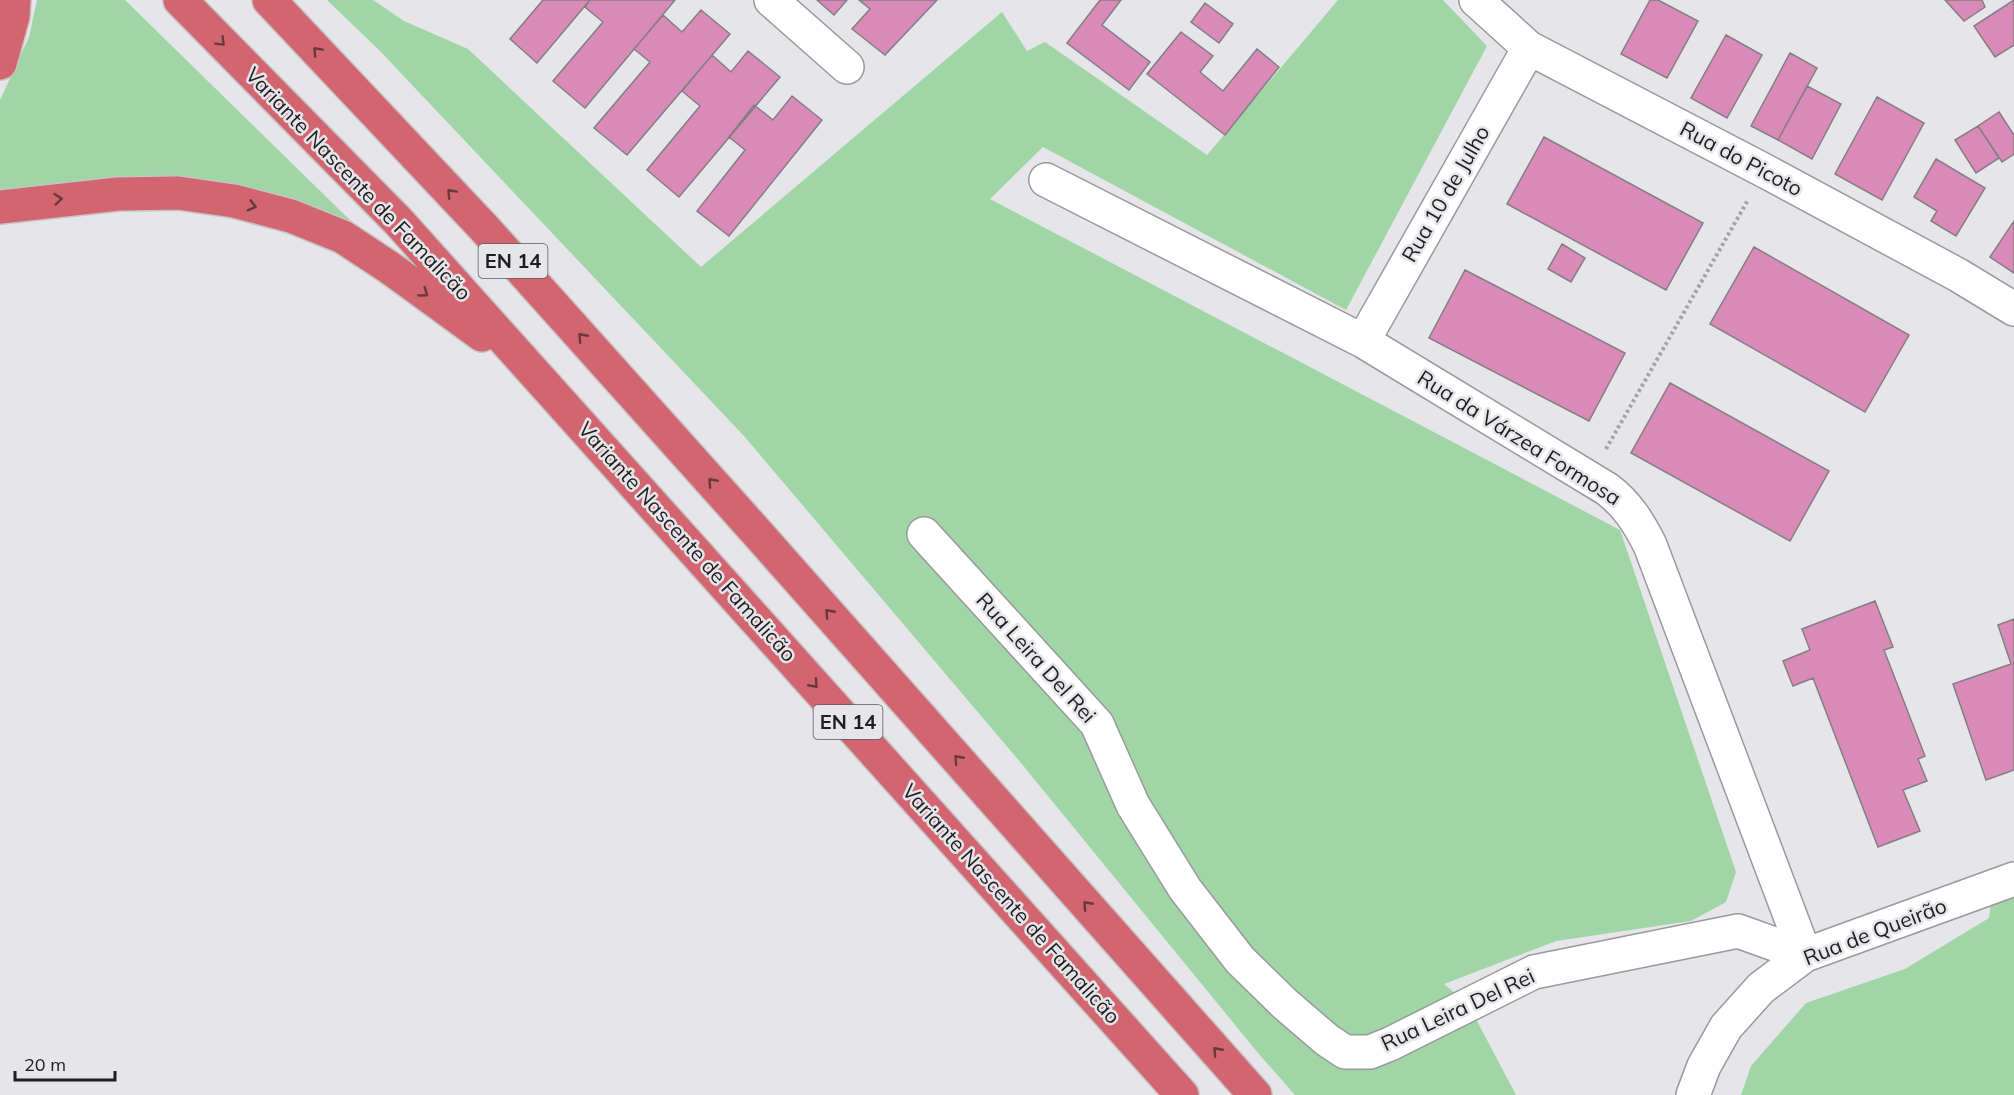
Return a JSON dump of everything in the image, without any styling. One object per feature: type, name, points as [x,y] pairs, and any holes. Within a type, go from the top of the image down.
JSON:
[{"type":"highway","points":[[0,63],[13,16],[14,0]]},
{"type":"highway","name":"Variante Nascente de Famalicão","points":[[180,0],[398,221],[1182,1095]]},
{"type":"highway","name":"EN 14","points":[[269,0],[500,247],[752,526],[1255,1095]]},
{"type":"highway","points":[[0,207],[118,194],[178,194],[234,201],[291,216],[343,237],[390,268],[537,375]]},
{"type":"street","points":[[771,0],[847,67]]},
{"type":"street","name":"Rua do Picoto","points":[[1476,0],[1529,48],[1765,171],[1958,275],[2014,309]]},
{"type":"street","name":"Rua 10 de Julho","points":[[1363,341],[1529,48]]},
{"type":"street","name":"Rua da Várzea Formosa","points":[[1046,180],[1363,341],[1607,489],[1628,508],[1650,545],[1805,956]]},
{"type":"street","name":"Rua Leira Del Rei","points":[[924,534],[1097,724],[1133,806],[1185,889],[1240,960],[1285,1004],[1327,1040],[1345,1052],[1370,1052],[1390,1044],[1534,972],[1738,931],[1805,956]]},
{"type":"street","name":"Rua de Queirão","points":[[1693,1095],[1704,1066],[1726,1027],[1761,988],[1805,956],[2014,879]]},
{"type":"path","points":[[1590,479],[1765,171]]},
{"type":"green space","points":[[37,0],[125,0],[358,228],[0,192],[0,100],[29,37]]},
{"type":"green space","points":[[327,0],[373,0],[404,21],[468,49],[701,267],[1002,12],[1027,51],[1045,42],[1207,155],[1338,0],[1443,0],[1487,46],[1346,310],[1043,147],[990,199],[1620,530],[1736,872],[1726,902],[1691,921],[1556,941],[1444,984],[1468,1004],[1516,1095],[1295,1095],[1258,1053],[1021,763],[744,436],[380,51]]},
{"type":"green space","points":[[2014,896],[2014,1095],[1741,1095],[1751,1066],[1806,1003],[1905,969],[1989,918],[1991,903]]},
{"type":"building","points":[[543,0],[590,0],[537,63],[510,39]]},
{"type":"building","points":[[590,0],[675,0],[585,108],[553,81],[603,22],[585,7]]},
{"type":"building","points":[[817,0],[847,0],[834,15]]},
{"type":"building","points":[[859,0],[937,0],[885,55],[852,29],[870,9]]},
{"type":"building","points":[[1100,0],[1121,0],[1102,25],[1150,62],[1129,90],[1067,43]]},
{"type":"building","points":[[1650,0],[1658,0],[1698,21],[1667,78],[1621,54]]},
{"type":"building","points":[[1945,0],[1982,0],[1985,7],[1964,21]]},
{"type":"building","points":[[2014,0],[2014,45],[1995,57],[1974,26]]},
{"type":"building","points":[[1205,3],[1233,24],[1219,43],[1191,22]]},
{"type":"building","points":[[701,10],[730,34],[627,155],[594,128],[650,62],[634,49],[663,15],[682,32]]},
{"type":"building","points":[[1181,32],[1213,56],[1200,72],[1223,91],[1257,49],[1279,67],[1225,135],[1147,74]]},
{"type":"building","points":[[1726,35],[1762,55],[1727,118],[1691,98]]},
{"type":"building","points":[[748,51],[780,77],[679,197],[647,170],[700,106],[682,91],[712,55],[731,72]]},
{"type":"building","points":[[1790,53],[1817,68],[1778,140],[1751,126]]},
{"type":"building","points":[[1807,86],[1841,104],[1812,159],[1778,140]]},
{"type":"building","points":[[792,96],[822,120],[729,236],[697,211],[745,150],[729,137],[754,105],[773,120]]},
{"type":"building","points":[[1877,97],[1924,123],[1882,200],[1835,174]]},
{"type":"building","points":[[1999,112],[2014,135],[2014,154],[2002,162],[1978,126]]},
{"type":"building","points":[[1978,126],[1999,158],[1976,173],[1955,140]]},
{"type":"building","points":[[1544,137],[1703,223],[1666,290],[1507,204]]},
{"type":"building","points":[[1936,159],[1985,188],[1956,236],[1931,221],[1937,211],[1914,197]]},
{"type":"building","points":[[2014,221],[2014,273],[1990,257]]},
{"type":"building","points":[[1562,244],[1585,258],[1571,282],[1548,269]]},
{"type":"building","points":[[1754,247],[1909,335],[1865,412],[1710,324]]},
{"type":"building","points":[[1465,270],[1625,353],[1589,421],[1429,338]]},
{"type":"building","points":[[1670,383],[1829,471],[1790,541],[1631,453]]},
{"type":"building","points":[[1875,601],[1893,647],[1884,650],[1925,756],[1918,759],[1927,781],[1903,790],[1920,831],[1878,847],[1813,678],[1793,686],[1783,661],[1810,650],[1802,629]]},
{"type":"building","points":[[2014,619],[2014,770],[1986,780],[1953,684],[2011,664],[1998,625]]}]
